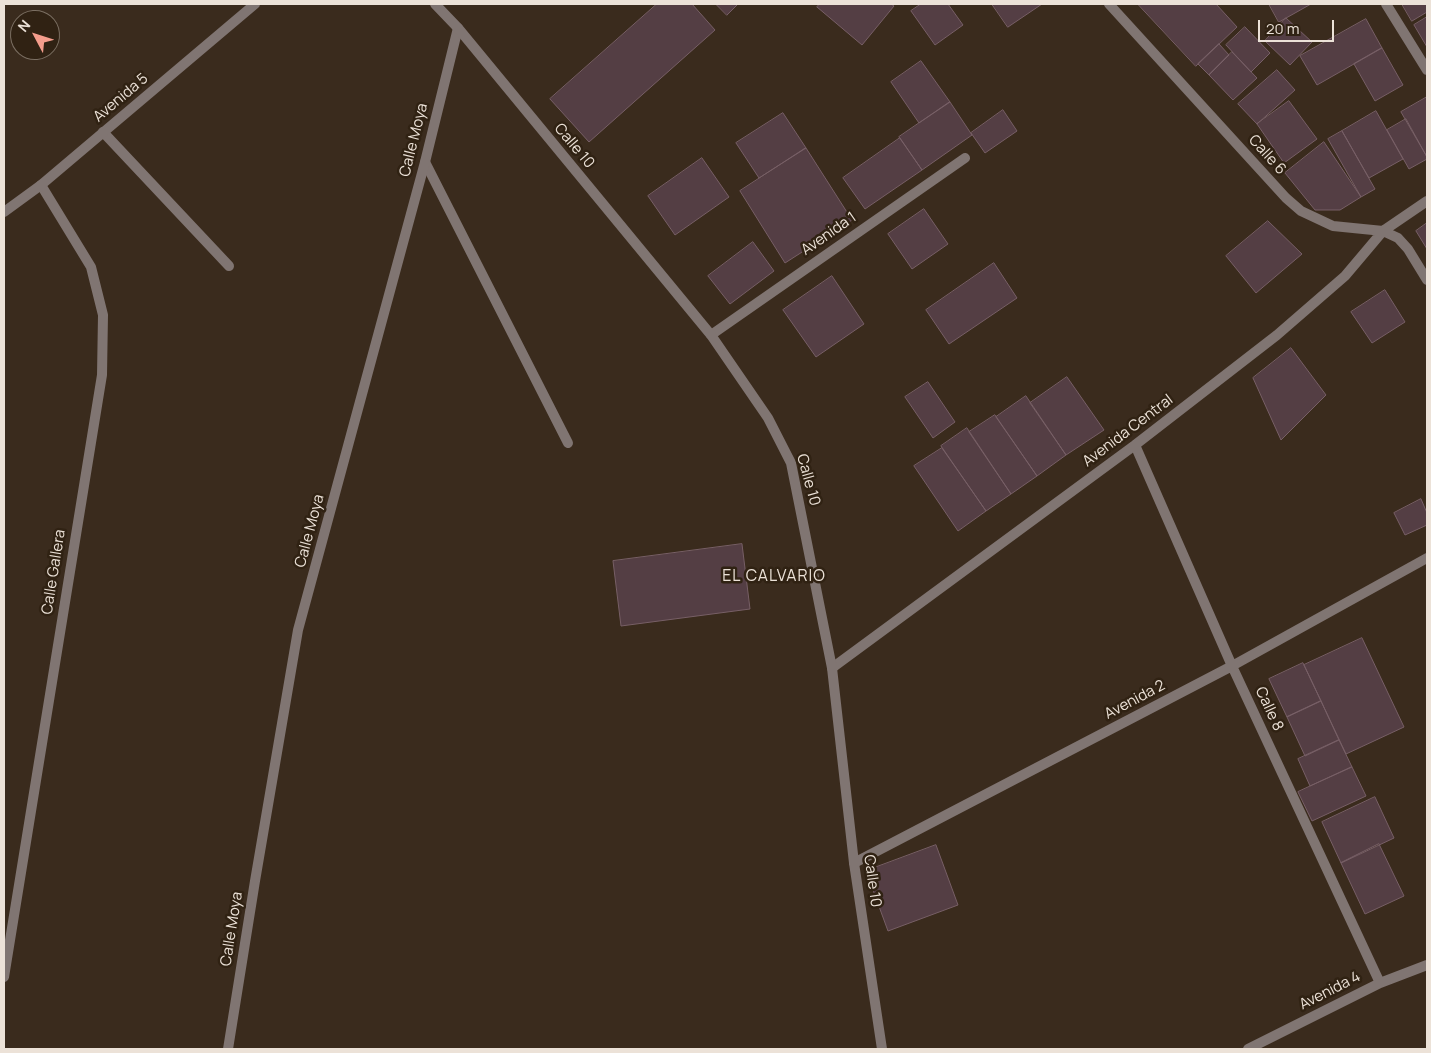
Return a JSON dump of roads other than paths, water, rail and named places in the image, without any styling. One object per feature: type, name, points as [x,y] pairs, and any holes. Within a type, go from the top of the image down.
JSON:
[{"type":"street","name":"Avenida 5","points":[[4,212],[41,185],[255,4]]},
{"type":"street","name":"Calle 10","points":[[435,4],[458,28],[711,335],[768,418],[791,463],[832,668],[854,863],[882,1049]]},
{"type":"street","name":"Calle 6","points":[[1109,4],[1279,191],[1301,211],[1333,226],[1383,231],[1398,238],[1408,249],[1427,280]]},
{"type":"street","points":[[1386,4],[1427,70]]},
{"type":"street","name":"Calle Moya","points":[[228,1049],[256,872],[298,630],[425,162],[458,28]]},
{"type":"street","points":[[103,132],[229,266]]},
{"type":"street","name":"Avenida 1","points":[[711,335],[965,158]]},
{"type":"street","points":[[425,162],[568,443]]},
{"type":"street","name":"Calle Gallera","points":[[4,977],[102,374],[103,315],[91,267],[41,185]]},
{"type":"street","name":"Avenida Central","points":[[832,668],[1136,445],[1277,335],[1345,276],[1383,231],[1427,201]]},
{"type":"street","name":"Calle 8","points":[[1136,445],[1232,666],[1380,982]]},
{"type":"street","name":"Avenida 2","points":[[854,863],[1232,666],[1427,558]]},
{"type":"street","name":"Avenida 4","points":[[1248,1049],[1380,982],[1427,965]]},
{"type":"district","name":"EL CALVARIO","points":[[774,577]]}]
